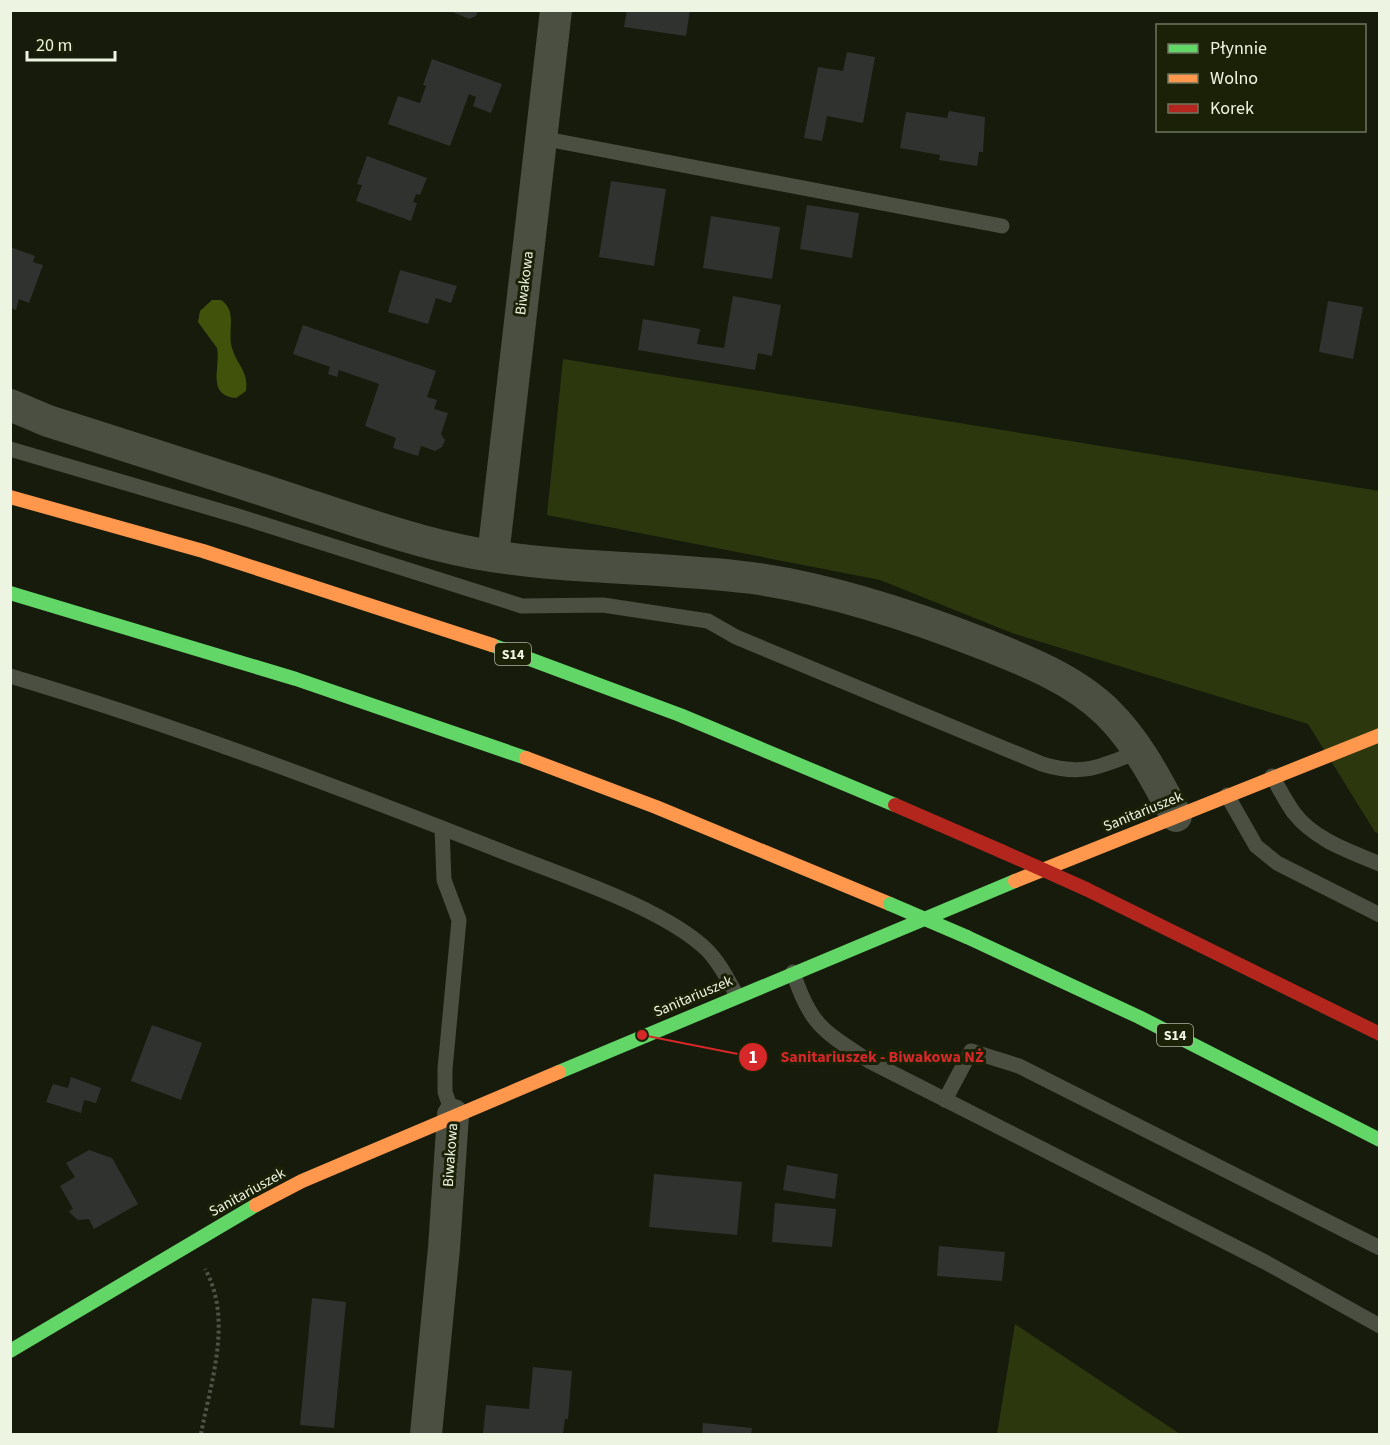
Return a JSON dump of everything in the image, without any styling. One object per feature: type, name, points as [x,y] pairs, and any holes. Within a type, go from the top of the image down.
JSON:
[{"type":"main road","name":"S14","points":[[10,496],[301,580],[562,672],[772,752],[1086,889],[1380,1034]]},
{"type":"main road","name":"S14","points":[[10,594],[122,624],[331,691],[577,776],[731,837],[967,937],[1139,1017],[1380,1140]]},
{"type":"main road","name":"Sanitariuszek","points":[[10,1351],[186,1245],[292,1186],[453,1115],[793,972],[1272,776],[1380,735]]},
{"type":"street","name":"Biwakowa","points":[[493,556],[556,10]]},
{"type":"street","points":[[10,405],[48,421],[433,543],[493,556],[558,564],[753,578],[812,589],[883,608],[1014,656],[1090,697],[1108,713],[1140,751],[1176,816]]},
{"type":"street","name":"Biwakowa","points":[[426,1434],[444,1248],[453,1115]]},
{"type":"lane","points":[[541,138],[1002,226]]},
{"type":"lane","points":[[10,449],[241,517],[522,606],[603,605],[708,621],[747,642],[1042,765],[1066,771],[1092,769],[1140,751]]},
{"type":"lane","points":[[10,676],[103,703],[345,790],[607,893],[670,924],[707,950],[737,996]]},
{"type":"lane","points":[[1272,776],[1294,812],[1310,830],[1338,846],[1380,864]]},
{"type":"lane","points":[[1227,795],[1256,846],[1276,863],[1380,915]]},
{"type":"lane","name":"Biwakowa","points":[[442,828],[444,880],[459,920],[445,1069],[445,1092],[453,1115]]},
{"type":"lane","points":[[793,972],[803,1004],[831,1036],[869,1061],[1266,1262],[1380,1326]]},
{"type":"lane","points":[[945,1101],[971,1051],[1019,1066],[1380,1248]]},
{"type":"path","points":[[186,1245],[204,1266],[215,1286],[220,1318],[201,1434]]},
{"type":"shaded area","points":[[212,300],[221,300],[231,316],[232,348],[246,379],[246,391],[236,398],[221,392],[218,386],[217,348],[198,322],[200,311]]},
{"type":"shaded area","points":[[563,359],[1379,491],[1379,834],[1375,832],[1308,724],[1012,633],[880,580],[547,515]]},
{"type":"shaded area","points":[[1015,1324],[1180,1434],[997,1434]]},
{"type":"building","points":[[448,10],[478,10],[476,16],[469,19]]},
{"type":"building","points":[[627,10],[690,10],[686,36],[624,27]]},
{"type":"building","points":[[847,52],[875,57],[863,123],[827,116],[822,141],[804,138],[818,67],[843,71]]},
{"type":"building","points":[[432,59],[502,84],[491,113],[473,106],[476,97],[469,94],[450,146],[388,124],[398,96],[420,103],[426,86],[423,85]]},
{"type":"building","points":[[949,111],[985,117],[983,152],[979,152],[977,166],[939,160],[940,155],[900,148],[906,112],[947,118]]},
{"type":"building","points":[[367,156],[427,178],[420,195],[416,194],[413,202],[417,203],[411,221],[356,201],[362,185],[357,184]]},
{"type":"building","points":[[611,181],[666,189],[654,266],[599,257]]},
{"type":"building","points":[[807,205],[859,213],[852,258],[800,249]]},
{"type":"building","points":[[711,216],[780,227],[772,279],[703,268]]},
{"type":"building","points":[[10,247],[35,256],[33,262],[43,265],[29,303],[19,299],[16,310],[10,308]]},
{"type":"building","points":[[400,270],[457,286],[451,303],[436,298],[428,324],[388,312]]},
{"type":"building","points":[[733,296],[781,305],[772,356],[758,353],[755,370],[638,350],[643,319],[700,329],[697,344],[724,348]]},
{"type":"building","points":[[1328,301],[1363,307],[1353,359],[1319,352]]},
{"type":"building","points":[[303,325],[436,371],[427,397],[437,400],[434,409],[448,413],[441,434],[445,440],[442,447],[435,451],[421,446],[418,456],[393,448],[396,438],[365,426],[379,384],[339,370],[337,377],[328,374],[330,367],[293,354]]},
{"type":"building","points":[[152,1025],[202,1043],[181,1100],[131,1081]]},
{"type":"building","points":[[71,1077],[101,1088],[96,1103],[84,1100],[81,1113],[46,1102],[53,1084],[68,1088]]},
{"type":"building","points":[[89,1150],[112,1158],[138,1204],[94,1229],[89,1219],[78,1220],[71,1214],[69,1211],[73,1209],[60,1186],[75,1177],[66,1163]]},
{"type":"building","points":[[787,1165],[838,1174],[835,1199],[783,1190]]},
{"type":"building","points":[[654,1174],[742,1182],[737,1235],[649,1227]]},
{"type":"building","points":[[775,1203],[836,1209],[832,1247],[772,1242]]},
{"type":"building","points":[[939,1246],[1005,1252],[1002,1281],[937,1276]]},
{"type":"building","points":[[312,1298],[346,1302],[334,1428],[300,1425]]},
{"type":"building","points":[[533,1367],[572,1371],[568,1419],[565,1419],[563,1434],[483,1434],[486,1405],[529,1409]]},
{"type":"building","points":[[703,1423],[752,1428],[751,1434],[702,1434]]},
{"type":"traffic: fast","points":[[10,593],[296,679],[526,758]]},
{"type":"traffic: fast","points":[[492,645],[680,715],[895,805]]},
{"type":"traffic: fast","points":[[559,1072],[1015,881]]},
{"type":"traffic: fast","points":[[890,904],[967,937]]},
{"type":"traffic: fast","points":[[967,937],[1139,1017],[1380,1140]]},
{"type":"traffic: fast","points":[[10,1351],[256,1205]]},
{"type":"traffic: slow","points":[[10,497],[203,551],[492,645]]},
{"type":"traffic: slow","points":[[1015,881],[1380,735]]},
{"type":"traffic: slow","points":[[526,758],[656,807],[890,904]]},
{"type":"traffic: slow","points":[[256,1205],[302,1181],[559,1072]]},
{"type":"traffic: jam","points":[[895,805],[1001,851]]},
{"type":"traffic: jam","points":[[1001,851],[1086,889]]},
{"type":"traffic: jam","points":[[1086,889],[1380,1034]]},
{"type":"place","name":"Sanitariuszek - Biwakowa NŻ","points":[[642,1035]]}]
